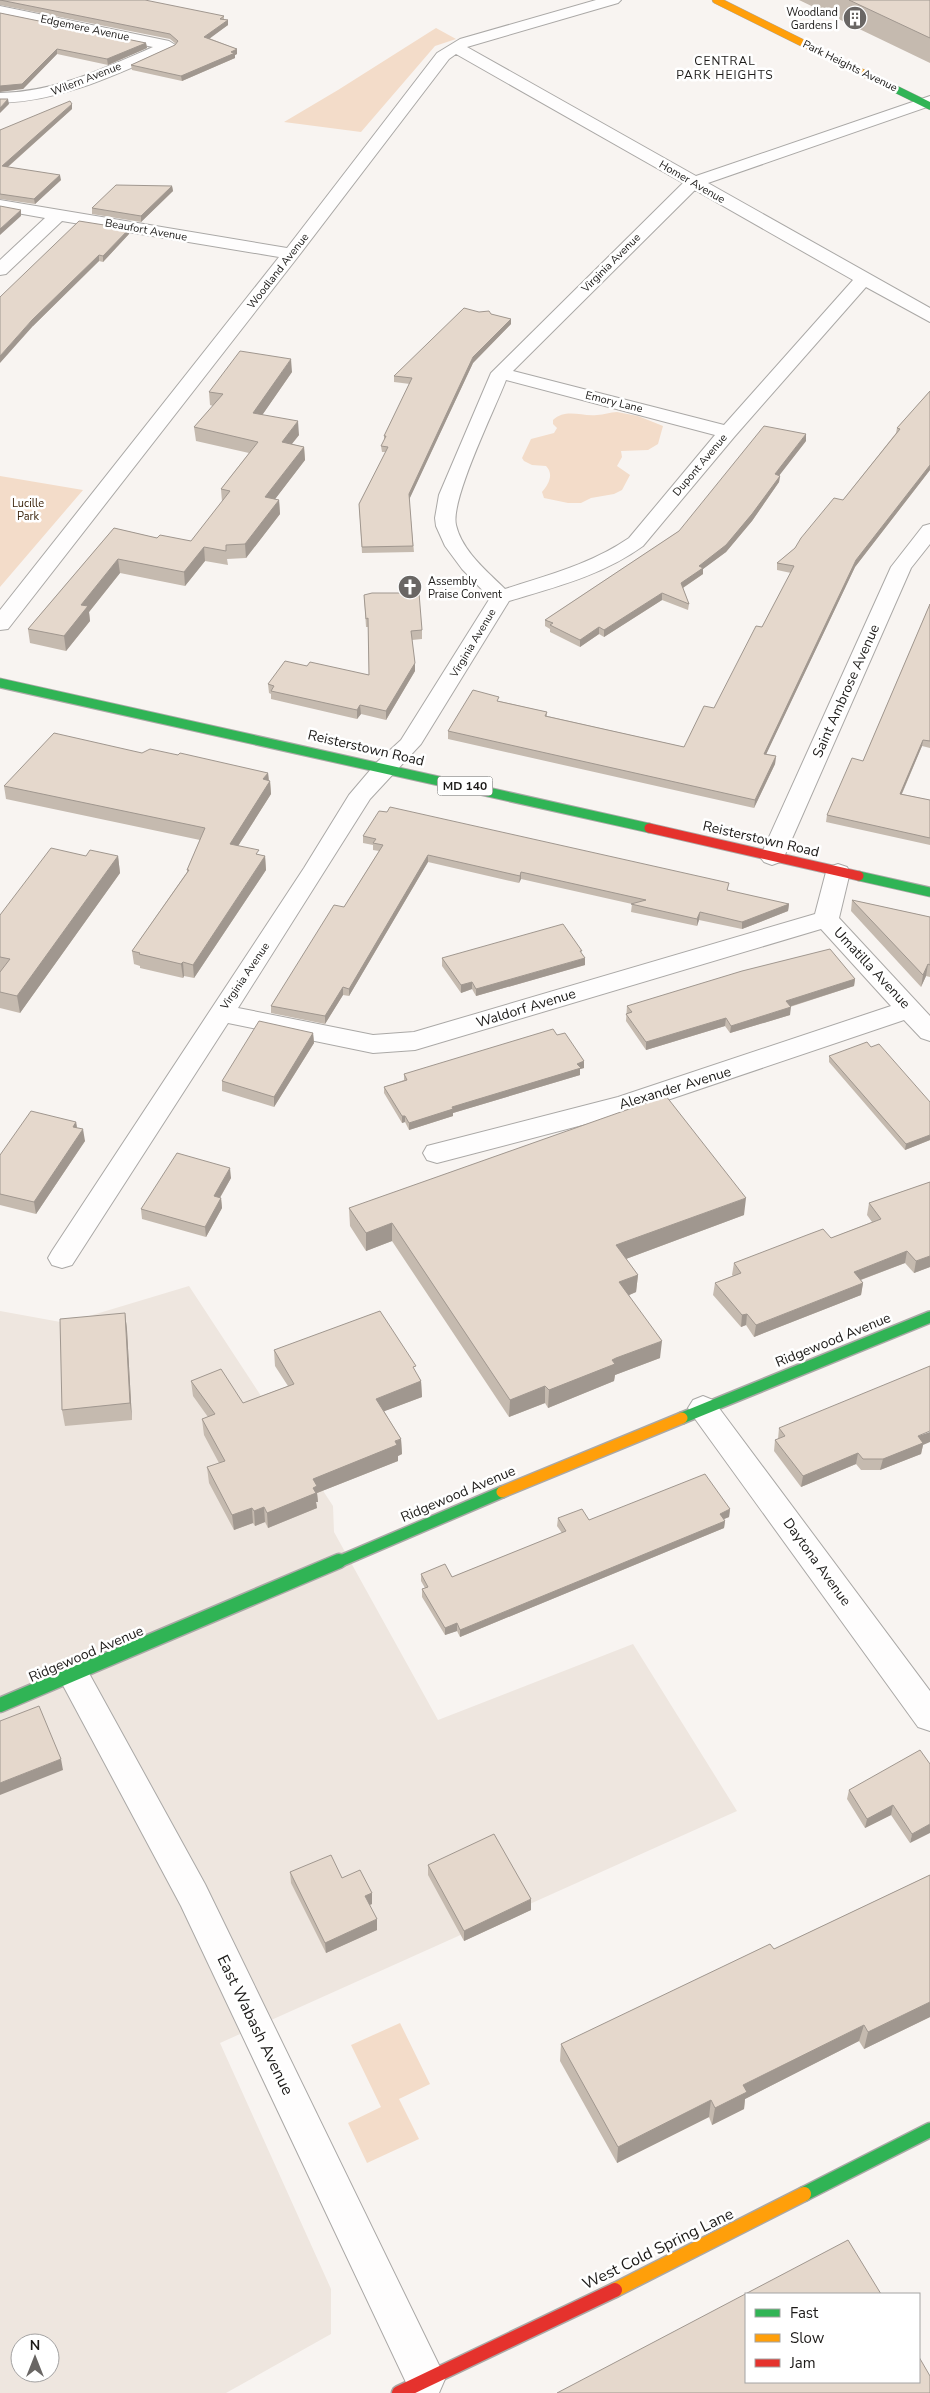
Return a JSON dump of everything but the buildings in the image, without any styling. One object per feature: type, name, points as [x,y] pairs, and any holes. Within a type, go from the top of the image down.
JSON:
[{"type":"main road","name":"Park Heights Avenue","points":[[716,0],[928,103]]},
{"type":"main road","name":"Reisterstown Road","points":[[0,682],[385,767],[930,892]]},
{"type":"main road","name":"Ridgewood Avenue","points":[[0,1705],[74,1676],[357,1553],[703,1408],[930,1317]]},
{"type":"main road","name":"West Cold Spring Lane","points":[[412,2386],[633,2281],[930,2130]]},
{"type":"street","name":"Woodland Avenue","points":[[0,624],[291,254],[443,56],[455,47],[613,0]]},
{"type":"street","name":"Edgemere Avenue","points":[[0,11],[169,46]]},
{"type":"street","name":"Wilern Avenue","points":[[0,98],[20,98],[53,94],[169,46]]},
{"type":"street","name":"Homer Avenue","points":[[455,47],[930,316]]},
{"type":"street","name":"Virginia Avenue","points":[[62,1258],[220,1012],[316,868],[361,795],[385,767],[410,744],[501,597],[451,538],[446,525],[445,512],[449,495],[500,373],[693,182],[928,103]]},
{"type":"street","name":"Beaufort Avenue","points":[[0,205],[291,254]]},
{"type":"street","points":[[0,270],[58,215]]},
{"type":"street","name":"Dupont Avenue","points":[[501,597],[580,571],[624,551],[636,542],[728,432],[864,279]]},
{"type":"street","name":"Emory Lane","points":[[500,373],[728,432]]},
{"type":"street","name":"Saint Ambrose Avenue","points":[[772,857],[901,568],[930,530]]},
{"type":"street","name":"Umatilla Avenue","points":[[838,872],[826,919],[930,1032]]},
{"type":"street","name":"Waldorf Avenue","points":[[220,1012],[374,1044],[415,1041],[826,919]]},
{"type":"street","name":"Alexander Avenue","points":[[438,1153],[623,1104],[727,1072],[909,1008]]},
{"type":"street","name":"Daytona Avenue","points":[[703,1408],[930,1717]]},
{"type":"street","name":"East Wabash Avenue","points":[[74,1676],[193,1895],[412,2386]]},
{"type":"shaded area","points":[[189,1286],[333,1506],[334,1532],[438,1720],[633,1644],[737,1811],[220,2043],[331,2289],[331,2334],[226,2393],[0,2393],[0,1311],[66,1323]]},
{"type":"green space","points":[[436,28],[456,39],[435,46],[361,132],[284,122],[338,90]]},
{"type":"green space","points":[[617,412],[638,416],[663,426],[658,444],[648,450],[621,451],[622,457],[617,466],[630,475],[622,490],[614,494],[591,498],[581,503],[568,503],[544,498],[542,492],[550,479],[550,472],[546,466],[532,465],[522,458],[531,439],[554,433],[557,428],[553,424],[553,420],[563,414],[600,415]]},
{"type":"green space","name":"Lucille Park","points":[[0,476],[83,490],[0,587]]},
{"type":"green space","points":[[400,2023],[430,2084],[399,2099],[419,2139],[367,2163],[348,2123],[381,2107],[351,2045]]},
{"type":"traffic: fast","points":[[871,77],[930,106]]},
{"type":"traffic: fast","points":[[0,683],[649,828]]},
{"type":"traffic: fast","points":[[859,876],[930,892]]},
{"type":"traffic: fast","points":[[682,1418],[930,1317]]},
{"type":"traffic: fast","points":[[0,1705],[502,1492]]},
{"type":"traffic: fast","points":[[804,2194],[930,2130]]},
{"type":"traffic: slow","points":[[716,0],[871,77]]},
{"type":"traffic: slow","points":[[502,1492],[682,1418]]},
{"type":"traffic: slow","points":[[615,2290],[804,2194]]},
{"type":"traffic: jam","points":[[649,828],[859,876]]},
{"type":"traffic: jam","points":[[399,2393],[615,2290]]},
{"type":"place","name":"Woodland Gardens I","points":[[855,18]]},
{"type":"place","name":"Assembly Praise Convent","points":[[410,587]]},
{"type":"district","name":"CENTRAL PARK HEIGHTS","points":[[725,68]]}]
